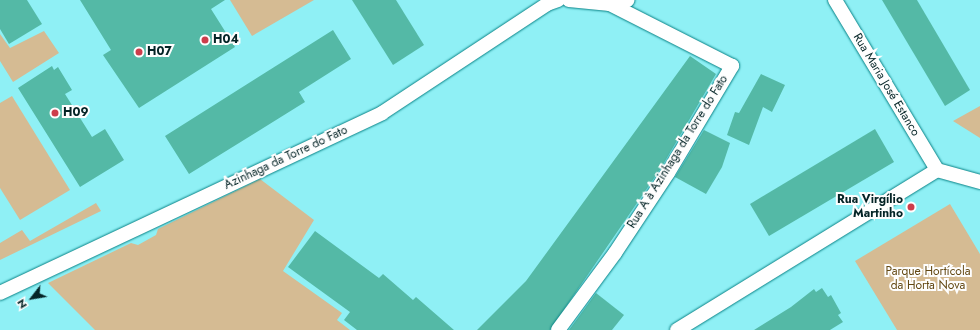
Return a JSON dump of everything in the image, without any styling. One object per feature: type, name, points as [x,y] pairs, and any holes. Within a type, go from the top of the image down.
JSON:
[{"type":"street","name":"Azinhaga da Torre do Fato","points":[[0,293],[382,113],[547,4],[558,0]]},
{"type":"street","points":[[569,0],[610,4],[628,0]]},
{"type":"street","name":"Rua Maria José Estanco","points":[[835,0],[937,170]]},
{"type":"street","name":"Rua A à Azinhaga da Torre do Fato","points":[[558,330],[614,253],[668,173],[732,66],[610,4]]},
{"type":"street","points":[[678,330],[937,170],[980,182]]},
{"type":"green space","points":[[230,0],[314,0],[252,36]]},
{"type":"green space","points":[[44,31],[59,53],[13,82],[0,61],[0,34],[10,48]]},
{"type":"green space","points":[[12,96],[70,190],[20,220],[0,188],[0,103]]},
{"type":"green space","points":[[980,106],[980,138],[953,121]]},
{"type":"green space","points":[[260,179],[314,220],[283,271],[342,313],[337,320],[350,330],[95,330],[48,283],[131,243],[138,245],[156,235],[158,229]]},
{"type":"green space","points":[[96,203],[101,211],[0,260],[0,243],[22,230],[30,241]]},
{"type":"green space","name":"Parque Hortícola da Horta Nova","points":[[950,204],[980,254],[980,330],[897,330],[855,261]]},
{"type":"building","points":[[0,0],[27,0],[42,24],[9,44],[0,29]]},
{"type":"building","points":[[80,0],[225,0],[211,9],[235,47],[139,108],[103,55],[111,50]]},
{"type":"building","points":[[352,0],[396,0],[424,45],[393,65]]},
{"type":"building","points":[[882,0],[917,0],[970,90],[945,106]]},
{"type":"building","points":[[333,30],[351,59],[299,92],[305,102],[189,174],[165,136]]},
{"type":"building","points":[[690,56],[716,74],[661,168],[550,330],[477,330],[526,281]]},
{"type":"building","name":"H09","points":[[52,66],[54,70],[58,67],[72,90],[65,94],[92,137],[105,129],[124,160],[80,187],[18,88]]},
{"type":"building","points":[[761,74],[785,85],[772,112],[763,107],[749,145],[727,135],[735,112],[739,113]]},
{"type":"building","points":[[875,129],[894,162],[769,236],[750,204]]},
{"type":"building","points":[[704,130],[730,143],[722,167],[706,194],[675,177]]},
{"type":"building","points":[[315,231],[379,278],[383,274],[413,300],[416,297],[454,330],[357,330],[344,320],[350,312],[288,267]]},
{"type":"building","points":[[822,288],[828,297],[831,295],[841,313],[838,315],[843,322],[830,330],[754,330],[791,307],[814,289],[816,292]]},
{"type":"building","points":[[596,293],[624,315],[612,330],[569,330]]},
{"type":"place","name":"H04","points":[[205,40]]},
{"type":"place","name":"H07","points":[[139,52]]},
{"type":"place","name":"H09","points":[[55,113]]},
{"type":"place","name":"Rua Virgílio Martinho","points":[[911,207]]}]
